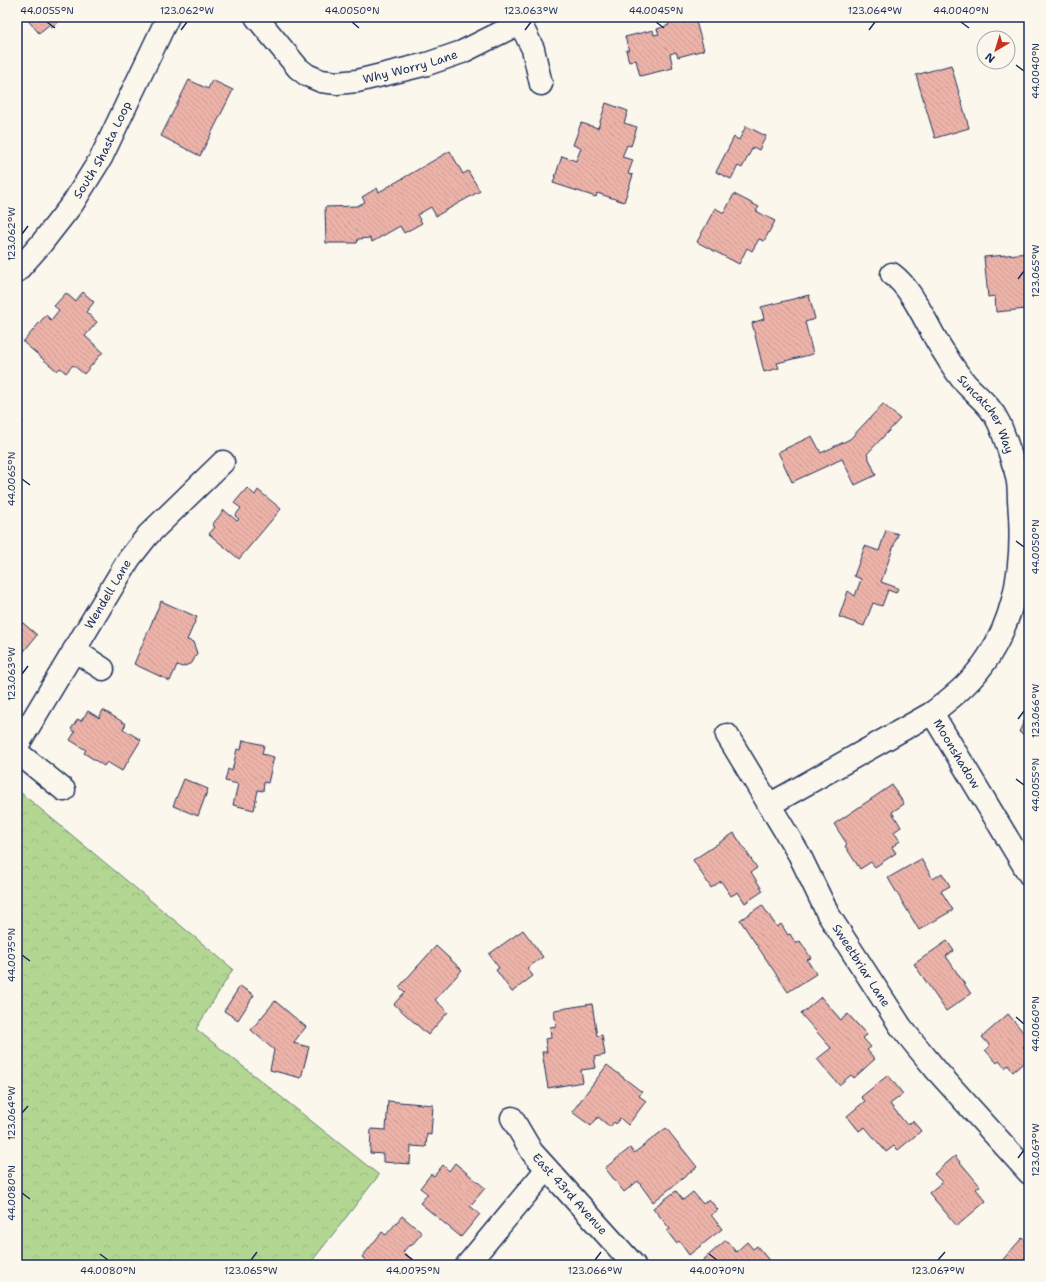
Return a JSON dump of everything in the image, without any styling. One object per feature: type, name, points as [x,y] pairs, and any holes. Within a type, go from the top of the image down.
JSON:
[{"type":"street","name":"South Shasta Loop","points":[[17,271],[41,244],[73,203],[101,158],[168,17]]},
{"type":"street","name":"Why Worry Lane","points":[[256,17],[298,68],[307,75],[321,81],[337,83],[357,81],[427,64],[462,52],[520,23],[533,49],[541,84]]},
{"type":"street","name":"Suncatcher Way","points":[[892,274],[908,290],[941,350],[958,374],[992,411],[999,423],[1006,440],[1017,477],[1021,518],[1019,576],[1009,612],[998,640],[976,675],[960,692],[932,713]]},
{"type":"street","name":"Wendell Lane","points":[[17,746],[120,572],[137,547],[223,462]]},
{"type":"street","points":[[74,650],[103,669]]},
{"type":"street","name":"Moonshadow","points":[[769,805],[932,713],[1029,873]]},
{"type":"street","name":"Sweetbriar Lane","points":[[727,735],[799,854],[828,914],[901,1027],[937,1071],[1029,1173]]},
{"type":"street","points":[[17,752],[64,790]]},
{"type":"street","name":"East 43rd Avenue","points":[[512,1118],[527,1145],[634,1265]]},
{"type":"street","points":[[467,1265],[547,1169]]},
{"type":"green space","points":[[20,792],[233,969],[196,1029],[379,1175],[309,1265],[17,1265],[17,794]]},
{"type":"building","points":[[25,17],[71,17],[65,22],[62,18],[52,27],[50,24],[39,33]]},
{"type":"building","points":[[666,17],[699,17],[695,18],[704,50],[678,57],[676,52],[670,54],[673,68],[640,76],[636,60],[629,62],[626,50],[629,50],[625,37],[653,30],[654,35],[659,34],[657,29],[669,25]]},
{"type":"building","points":[[951,65],[969,128],[935,138],[916,75]]},
{"type":"building","points":[[189,80],[208,89],[212,80],[233,90],[200,156],[161,136]]},
{"type":"building","points":[[606,103],[628,111],[624,123],[637,127],[631,146],[627,145],[622,157],[633,160],[628,174],[633,175],[624,202],[597,193],[596,197],[553,183],[562,156],[576,161],[581,148],[573,145],[581,123],[598,128]]},
{"type":"building","points":[[746,126],[766,136],[759,150],[753,147],[742,168],[738,166],[731,179],[716,172],[734,137],[739,140]]},
{"type":"building","points":[[450,151],[463,174],[468,171],[480,191],[436,216],[431,207],[417,215],[422,223],[404,233],[400,226],[372,242],[370,238],[358,239],[357,243],[326,243],[325,207],[357,206],[365,202],[362,197],[377,188],[379,192]]},
{"type":"building","points":[[734,194],[759,207],[756,211],[775,221],[764,241],[759,239],[752,251],[747,248],[739,264],[697,242],[715,208],[724,213]]},
{"type":"building","points":[[1029,253],[1029,297],[1025,298],[1026,309],[996,312],[995,296],[988,297],[984,257]]},
{"type":"building","points":[[83,292],[94,302],[86,312],[97,322],[85,336],[103,352],[84,374],[73,365],[66,373],[60,368],[57,371],[23,342],[46,315],[51,320],[59,310],[54,306],[66,293],[75,301]]},
{"type":"building","points":[[809,295],[815,319],[805,322],[813,354],[777,363],[779,368],[764,372],[752,323],[764,319],[761,307]]},
{"type":"building","points":[[883,404],[900,419],[867,454],[876,475],[855,485],[842,459],[792,482],[778,452],[812,436],[821,453],[850,439]]},
{"type":"building","points":[[17,415],[23,423],[17,427]]},
{"type":"building","points":[[247,488],[255,495],[258,490],[281,509],[239,559],[209,534],[215,527],[212,525],[224,510],[237,521],[239,519],[235,516],[241,508],[234,503]]},
{"type":"building","points":[[886,530],[898,534],[881,582],[898,588],[896,593],[888,590],[882,606],[873,603],[864,626],[839,617],[848,591],[855,596],[861,579],[854,576],[865,546],[879,551]]},
{"type":"building","points":[[161,601],[197,617],[187,640],[193,642],[197,653],[192,663],[182,667],[177,665],[170,681],[134,664]]},
{"type":"building","points":[[17,618],[37,635],[17,660]]},
{"type":"building","points":[[103,710],[126,724],[123,729],[141,740],[122,771],[107,762],[104,766],[84,753],[86,750],[70,740],[75,732],[71,729],[78,719],[81,721],[88,711],[99,718]]},
{"type":"building","points":[[1029,711],[1029,737],[1019,732]]},
{"type":"building","points":[[243,740],[264,745],[262,754],[274,757],[268,783],[264,782],[263,791],[258,790],[254,810],[233,805],[238,784],[225,781],[228,769],[232,771],[237,749],[241,750]]},
{"type":"building","points":[[184,779],[208,789],[198,816],[173,806]]},
{"type":"building","points":[[892,785],[904,804],[892,812],[901,827],[894,832],[900,841],[892,847],[896,853],[875,867],[871,862],[860,869],[845,846],[847,844],[834,824]]},
{"type":"building","points":[[734,833],[757,868],[751,872],[763,891],[745,903],[738,892],[731,896],[721,881],[711,888],[693,860]]},
{"type":"building","points":[[921,859],[933,879],[942,873],[950,886],[941,891],[953,910],[919,930],[888,878]]},
{"type":"building","points":[[762,905],[777,927],[781,924],[796,944],[800,941],[811,958],[807,960],[816,974],[788,992],[740,920]]},
{"type":"building","points":[[523,930],[543,957],[527,968],[533,976],[512,992],[496,970],[499,968],[489,954]]},
{"type":"building","points":[[947,941],[954,951],[946,956],[971,994],[946,1011],[914,964]]},
{"type":"building","points":[[436,946],[462,970],[435,1000],[448,1012],[428,1035],[394,1004],[405,992],[399,987]]},
{"type":"building","points":[[240,986],[254,995],[238,1020],[224,1011]]},
{"type":"building","points":[[821,997],[841,1020],[848,1014],[867,1035],[863,1038],[871,1047],[867,1050],[875,1059],[854,1078],[851,1075],[839,1085],[817,1059],[831,1048],[801,1014]]},
{"type":"building","points":[[275,1001],[306,1027],[293,1043],[309,1047],[301,1078],[270,1070],[274,1050],[251,1030]]},
{"type":"building","points":[[592,1004],[597,1036],[602,1035],[605,1055],[594,1057],[596,1068],[581,1070],[583,1082],[548,1088],[542,1052],[547,1052],[545,1039],[551,1038],[550,1027],[556,1026],[554,1010]]},
{"type":"building","points":[[1008,1014],[1029,1039],[1029,1042],[1023,1047],[1029,1054],[1029,1058],[1013,1072],[1008,1065],[1005,1068],[999,1061],[997,1063],[985,1050],[990,1046],[982,1037]]},
{"type":"building","points":[[607,1065],[642,1092],[639,1096],[646,1101],[628,1125],[620,1118],[616,1124],[614,1122],[610,1127],[598,1117],[591,1126],[572,1112]]},
{"type":"building","points":[[888,1075],[903,1094],[890,1104],[907,1125],[913,1121],[921,1131],[898,1150],[894,1146],[886,1152],[865,1127],[859,1131],[847,1116],[865,1101],[861,1097]]},
{"type":"building","points":[[388,1101],[433,1105],[431,1135],[427,1134],[426,1147],[411,1146],[410,1164],[383,1162],[383,1154],[370,1153],[371,1129],[386,1130]]},
{"type":"building","points":[[666,1128],[697,1167],[653,1202],[638,1181],[624,1192],[605,1168],[630,1148],[634,1153]]},
{"type":"building","points":[[955,1156],[980,1186],[976,1189],[986,1201],[957,1226],[929,1193],[942,1182],[934,1174]]},
{"type":"building","points":[[455,1163],[485,1188],[470,1206],[480,1214],[461,1237],[420,1203],[428,1194],[420,1188],[431,1174],[434,1176],[443,1165],[449,1171]]},
{"type":"building","points":[[676,1191],[683,1200],[693,1192],[703,1204],[709,1199],[718,1210],[711,1215],[722,1229],[689,1255],[679,1241],[676,1243],[667,1231],[670,1229],[653,1208]]},
{"type":"building","points":[[402,1216],[422,1233],[411,1246],[409,1245],[403,1252],[418,1265],[371,1265],[362,1257],[382,1232],[386,1235]]},
{"type":"building","points":[[1022,1238],[1029,1244],[1029,1254],[1019,1265],[998,1265]]},
{"type":"building","points":[[726,1240],[736,1252],[747,1242],[753,1249],[757,1246],[772,1264],[706,1265],[702,1261]]}]
